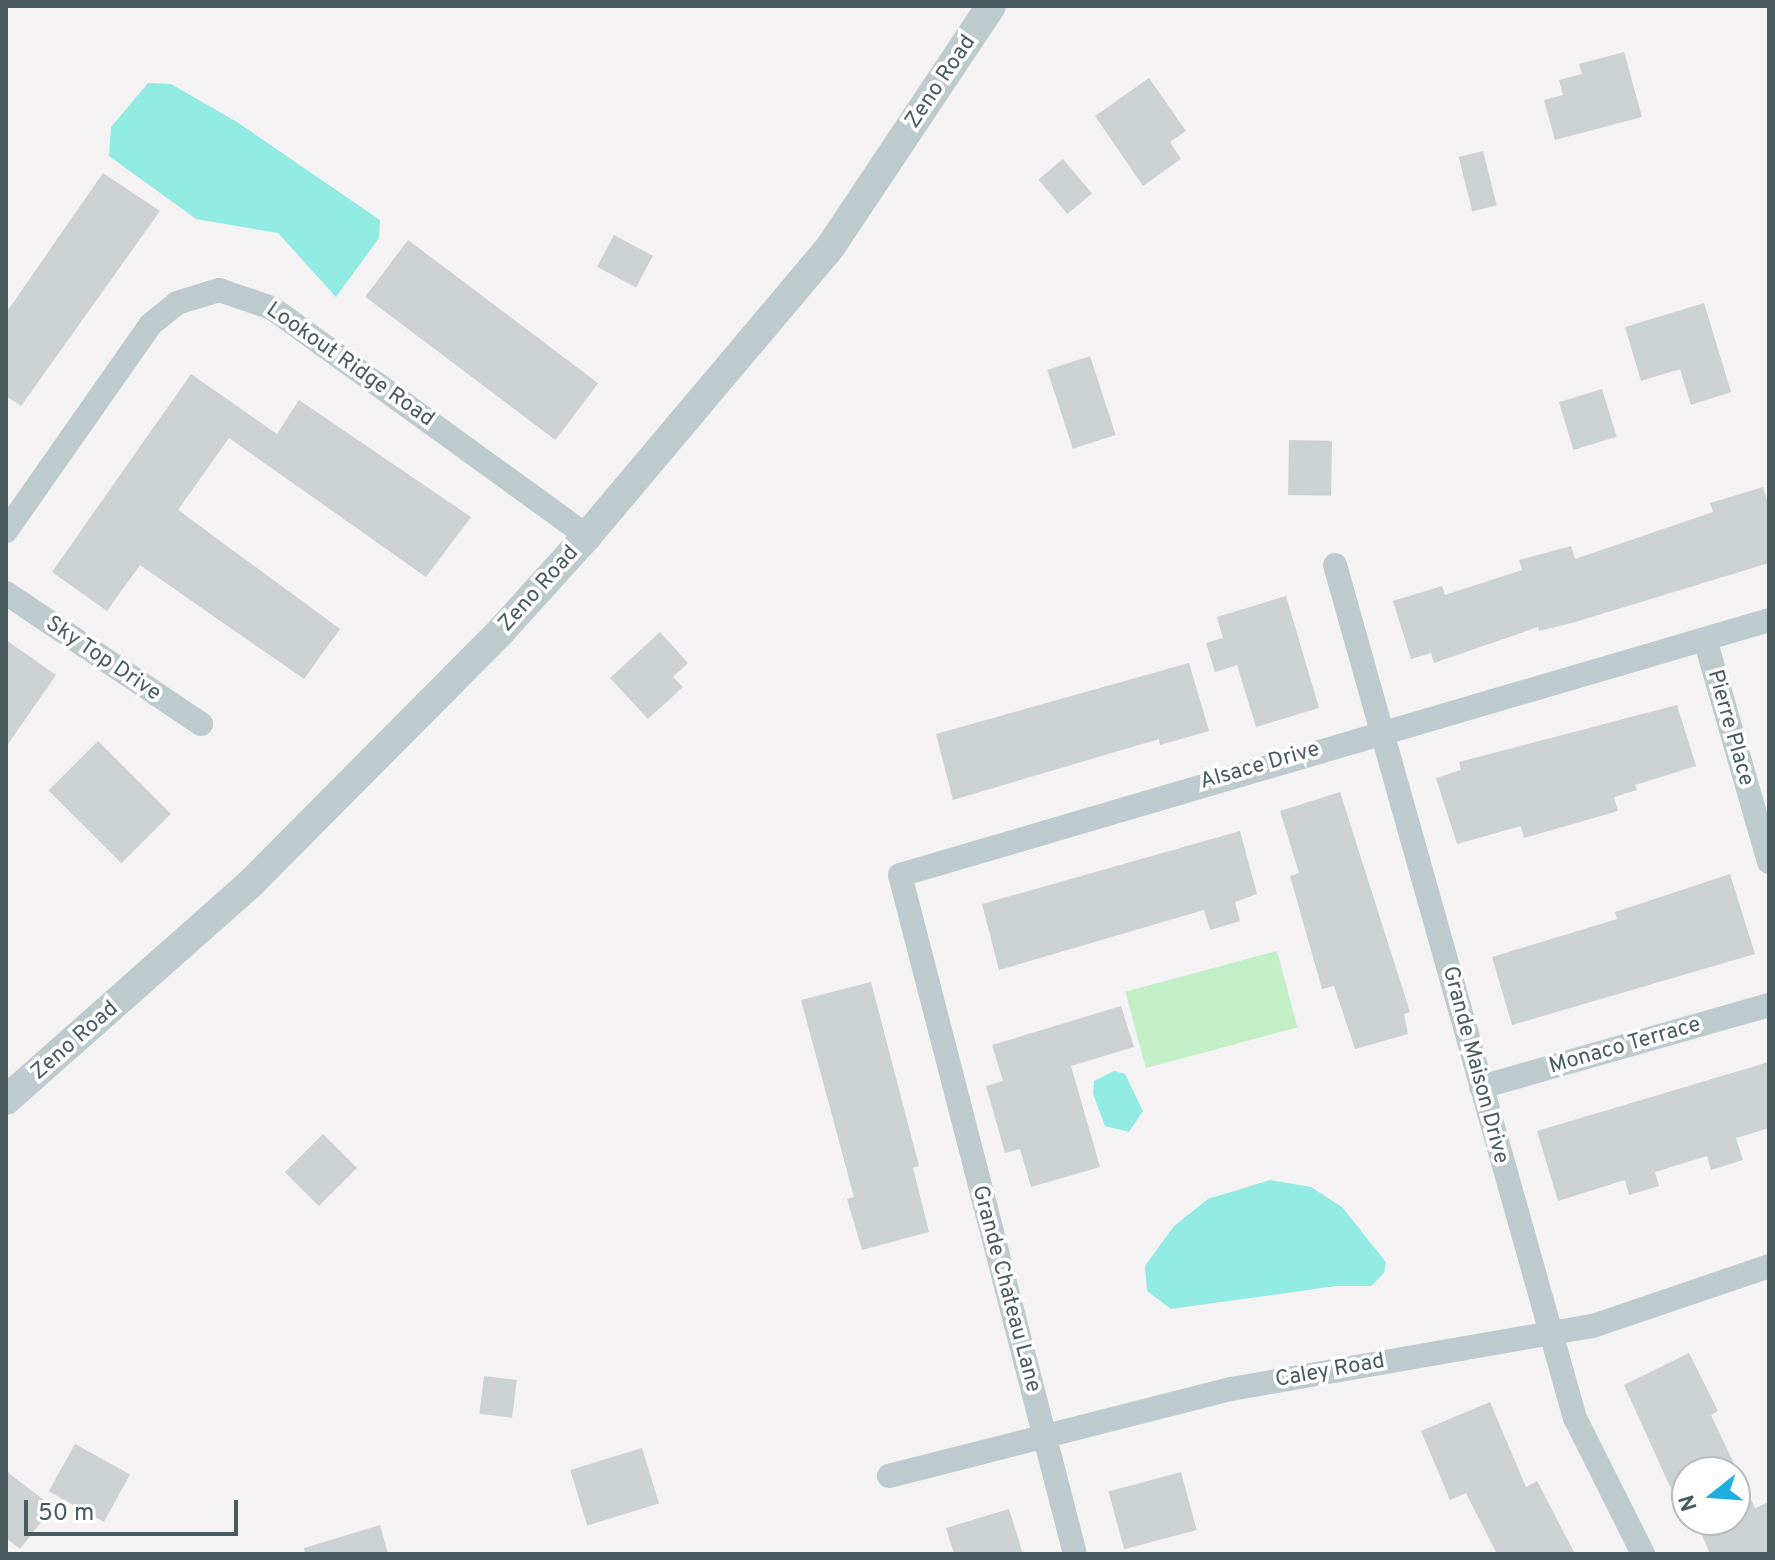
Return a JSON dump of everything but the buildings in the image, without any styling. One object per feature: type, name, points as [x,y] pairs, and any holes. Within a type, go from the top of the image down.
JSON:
[{"type":"street","name":"Zeno Road","points":[[6,1100],[249,885],[458,676],[587,536],[831,246],[991,6]]},
{"type":"street","name":"Lookout Ridge Road","points":[[6,531],[150,325],[177,303],[219,290],[272,308],[587,536]]},
{"type":"street","name":"Grande Maison Drive","points":[[1335,565],[1575,1418],[1643,1554]]},
{"type":"street","name":"Sky Top Drive","points":[[6,593],[201,724]]},
{"type":"street","name":"Alsace Drive","points":[[936,1024],[900,875],[1381,731],[1769,620]]},
{"type":"street","name":"Pierre Place","points":[[1705,639],[1769,862]]},
{"type":"street","name":"Monaco Terrace","points":[[1481,1087],[1769,1005]]},
{"type":"street","name":"Grande Chateau Lane","points":[[936,1024],[1075,1554]]},
{"type":"street","name":"Caley Road","points":[[889,1476],[1231,1389],[1593,1326],[1769,1266]]},
{"type":"green space","points":[[1277,951],[1297,1027],[1146,1068],[1125,992]]},
{"type":"water","points":[[148,83],[171,84],[237,122],[380,220],[379,238],[336,297],[278,233],[196,219],[109,156],[111,127]]},
{"type":"water","points":[[1114,1071],[1125,1074],[1143,1111],[1129,1132],[1105,1126],[1093,1094],[1094,1081]]},
{"type":"water","points":[[1270,1180],[1311,1187],[1342,1207],[1386,1262],[1384,1273],[1371,1286],[1336,1286],[1171,1309],[1147,1291],[1145,1266],[1174,1226],[1208,1199]]}]
